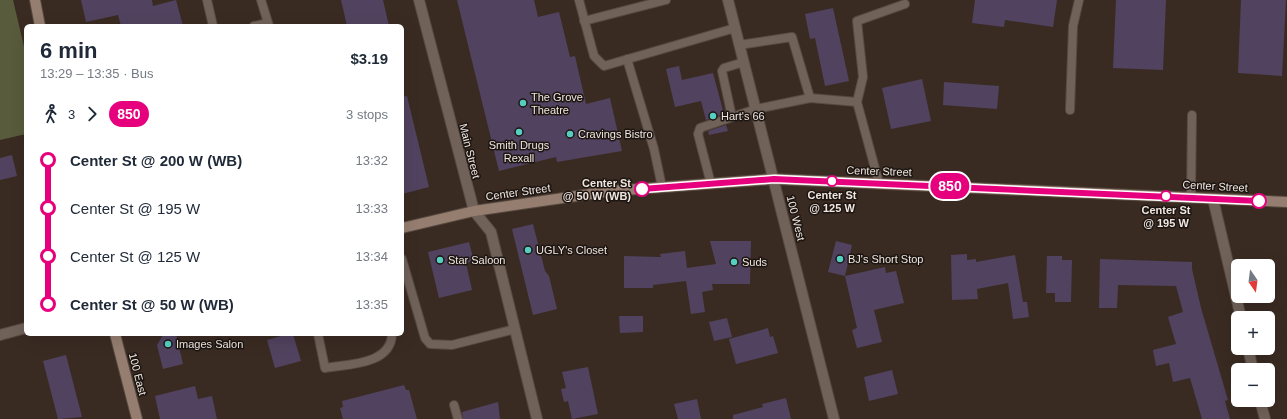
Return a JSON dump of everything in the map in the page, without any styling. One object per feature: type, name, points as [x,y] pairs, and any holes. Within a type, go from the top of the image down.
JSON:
[{"type":"main road","points":[[35,0],[40,24]]},
{"type":"main road","name":"Center Street","points":[[404,228],[474,211],[611,191],[774,179],[1287,202]]},
{"type":"main road","name":"100 East","points":[[116,336],[137,419]]},
{"type":"street","name":"Main Street","points":[[419,0],[474,211],[491,232],[537,419]]},
{"type":"street","name":"100 West","points":[[728,0],[834,419]]},
{"type":"street","points":[[1213,199],[1239,311]]},
{"type":"street","points":[[0,335],[24,329]]},
{"type":"street","points":[[1262,407],[1265,419]]},
{"type":"lane","points":[[207,0],[213,24]]},
{"type":"lane","points":[[261,0],[269,24]]},
{"type":"lane","points":[[579,0],[594,56],[604,66],[735,28]]},
{"type":"lane","points":[[584,21],[666,0]]},
{"type":"lane","points":[[1070,110],[1073,26],[1079,0]]},
{"type":"lane","points":[[879,183],[857,102],[863,77],[857,21],[905,4]]},
{"type":"lane","points":[[740,45],[792,37],[810,98]]},
{"type":"lane","points":[[627,59],[654,149],[662,187]]},
{"type":"lane","points":[[732,117],[722,71],[724,68],[744,62]]},
{"type":"lane","points":[[711,184],[698,130],[700,128],[756,109],[810,98],[857,102]]},
{"type":"lane","points":[[1191,197],[1192,115]]},
{"type":"lane","points":[[404,266],[425,338],[430,344],[452,345],[515,329]]},
{"type":"lane","points":[[318,336],[325,368],[374,359],[387,350],[392,342],[392,336]]},
{"type":"lane","points":[[454,405],[458,419]]},
{"type":"green space","points":[[0,0],[13,0],[24,47],[24,134],[0,140]]},
{"type":"building","points":[[81,0],[152,0],[153,6],[176,0],[182,24],[120,24],[118,15],[86,22]]},
{"type":"building","points":[[341,0],[383,0],[389,24],[347,24]]},
{"type":"building","points":[[457,0],[534,0],[538,17],[559,12],[570,57],[575,56],[586,104],[610,98],[622,151],[557,162],[556,157],[499,171]]},
{"type":"building","points":[[975,0],[1057,0],[1053,27],[1005,20],[1004,27],[972,23]]},
{"type":"building","points":[[1116,0],[1166,0],[1163,70],[1113,68]]},
{"type":"building","points":[[1241,0],[1286,0],[1282,76],[1238,73]]},
{"type":"building","points":[[833,8],[849,81],[825,86],[815,38],[810,39],[805,14]]},
{"type":"building","points":[[679,66],[682,80],[713,73],[724,114],[706,120],[701,101],[675,107],[666,69]]},
{"type":"building","points":[[922,79],[931,121],[891,129],[882,88]]},
{"type":"building","points":[[944,82],[999,86],[997,109],[943,105]]},
{"type":"building","points":[[407,96],[429,187],[404,193],[404,97]]},
{"type":"building","points":[[726,125],[728,131],[709,135],[708,131]]},
{"type":"building","points":[[12,155],[17,176],[0,180],[0,158]]},
{"type":"building","name":"UGLY's Closet","points":[[533,224],[545,271],[549,276],[557,309],[533,315],[512,229]]},
{"type":"building","points":[[710,241],[751,241],[750,284],[712,284],[713,290],[702,292],[705,312],[691,314],[686,281],[653,285],[653,288],[624,288],[624,256],[661,257],[660,254],[685,251],[687,268],[716,264]]},
{"type":"building","points":[[836,241],[852,245],[845,276],[828,272]]},
{"type":"building","points":[[469,242],[474,261],[466,263],[472,290],[439,298],[428,252]]},
{"type":"building","points":[[967,254],[967,260],[976,259],[976,262],[1015,255],[1023,302],[1027,302],[1029,317],[1013,319],[1008,283],[977,289],[978,299],[952,300],[951,255]]},
{"type":"building","points":[[1047,256],[1062,256],[1062,260],[1072,260],[1071,302],[1055,302],[1055,293],[1046,293]]},
{"type":"building","points":[[1100,259],[1192,262],[1192,269],[1201,308],[1228,400],[1225,401],[1230,419],[1202,419],[1190,378],[1173,382],[1169,363],[1156,366],[1153,350],[1176,344],[1168,317],[1183,312],[1176,286],[1118,285],[1117,308],[1099,308]]},
{"type":"building","points":[[885,267],[886,273],[896,271],[904,303],[874,310],[882,342],[857,348],[852,330],[857,328],[845,276]]},
{"type":"building","points":[[619,316],[643,316],[643,332],[620,333]]},
{"type":"building","points":[[727,318],[732,337],[714,341],[709,322]]},
{"type":"building","points":[[768,328],[770,337],[773,336],[778,353],[736,364],[729,339]]},
{"type":"building","points":[[162,336],[176,336],[183,364],[163,369],[157,345]]},
{"type":"building","points":[[281,336],[294,336],[301,361],[275,368],[267,340]]},
{"type":"building","points":[[66,355],[82,417],[58,419],[43,361]]},
{"type":"building","points":[[588,367],[598,414],[572,419],[568,401],[564,402],[561,389],[566,388],[562,372]]},
{"type":"building","points":[[892,370],[898,394],[869,401],[864,377]]},
{"type":"building","points":[[404,385],[406,390],[409,390],[417,419],[343,419],[340,408],[343,407],[342,401]]},
{"type":"building","points":[[195,386],[198,399],[212,396],[217,419],[160,419],[155,396]]},
{"type":"building","points":[[786,398],[791,419],[733,419],[733,415],[763,407],[762,404]]},
{"type":"building","points":[[697,399],[701,419],[678,419],[674,404]]},
{"type":"building","points":[[498,402],[500,419],[463,419],[462,412]]},
{"type":"bus line","name":"850","points":[[642,189],[774,179],[1259,201]]},
{"type":"place","name":"The Grove Theatre","points":[[523,103]]},
{"type":"place","name":"Hart's 66","points":[[713,116]]},
{"type":"place","name":"Smith Drugs Rexall","points":[[519,132]]},
{"type":"place","name":"Cravings Bistro","points":[[570,134]]},
{"type":"place","name":"Center St @ 125 W","points":[[832,181]]},
{"type":"place","name":"Center St @ 50 W (WB)","points":[[642,189]]},
{"type":"place","name":"Center St @ 195 W","points":[[1166,196]]},
{"type":"place","name":"UGLY's Closet","points":[[528,250]]},
{"type":"place","name":"BJ's Short Stop","points":[[840,259]]},
{"type":"place","name":"Star Saloon","points":[[440,260]]},
{"type":"place","name":"Suds","points":[[734,262]]},
{"type":"place","name":"Images Salon","points":[[168,344]]}]
